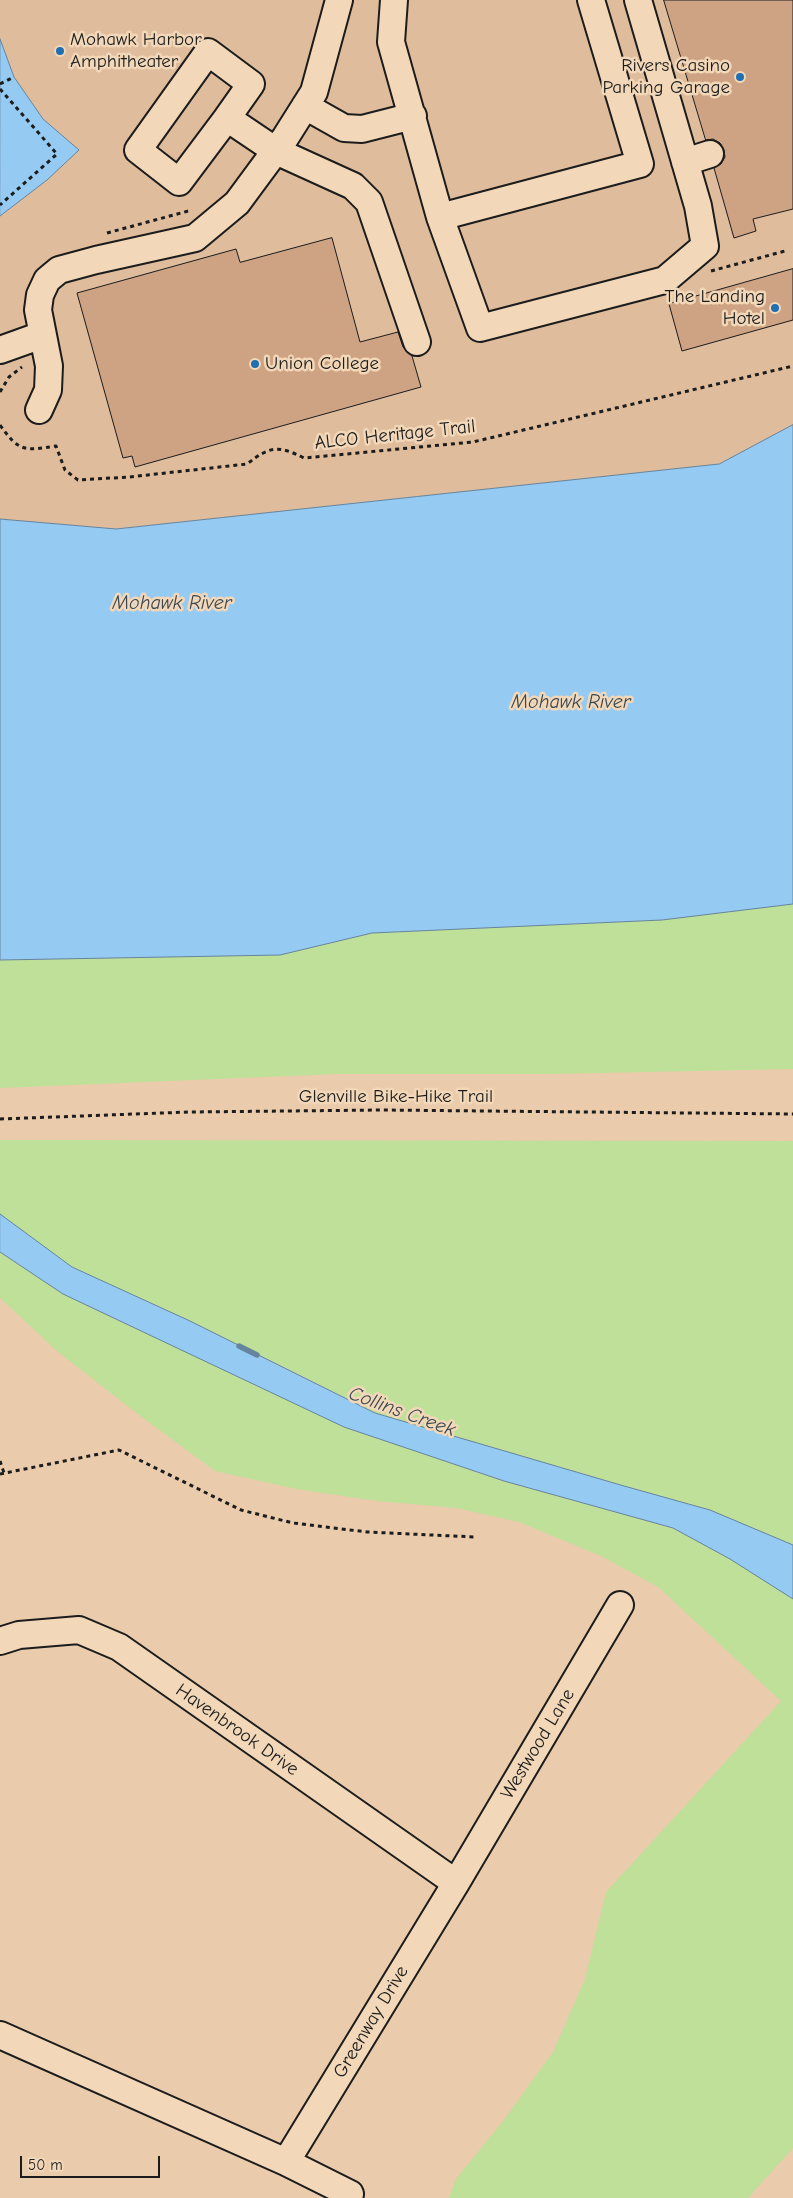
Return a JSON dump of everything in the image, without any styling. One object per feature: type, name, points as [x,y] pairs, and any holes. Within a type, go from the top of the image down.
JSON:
[{"type":"street","points":[[39,410],[48,390],[49,366],[38,310],[40,295],[47,280],[59,270],[96,260],[164,247],[195,238],[236,203],[276,151],[314,92],[339,0]]},
{"type":"street","points":[[394,0],[391,42],[440,216],[480,328],[665,280],[705,246],[698,206],[638,0]]},
{"type":"street","points":[[440,216],[640,164],[591,0]]},
{"type":"street","points":[[208,52],[252,84],[228,118],[179,182],[138,150],[208,52]]},
{"type":"street","points":[[305,106],[344,128],[362,129],[412,116]]},
{"type":"street","points":[[228,118],[276,151],[353,186],[369,202],[417,342]]},
{"type":"street","points":[[684,162],[710,154]]},
{"type":"street","points":[[0,350],[42,335]]},
{"type":"street","name":"Westwood Lane","points":[[456,1883],[620,1605]]},
{"type":"street","name":"Havenbrook Drive","points":[[0,1641],[19,1636],[79,1630],[119,1647],[456,1883]]},
{"type":"street","name":"Greenway Drive","points":[[286,2162],[456,1883]]},
{"type":"street","points":[[0,2035],[286,2162],[350,2194]]},
{"type":"path","points":[[0,84],[14,76]]},
{"type":"path","points":[[0,89],[57,154],[0,205]]},
{"type":"path","points":[[704,274],[785,251]]},
{"type":"path","name":"ALCO Heritage Trail","points":[[0,425],[12,442],[30,450],[56,446],[65,470],[78,480],[129,478],[247,464],[262,452],[275,447],[304,458],[473,442],[793,366]]},
{"type":"path","name":"Glenville Bike-Hike Trail","points":[[0,1119],[189,1112],[382,1110],[793,1114]]},
{"type":"path","points":[[0,1461],[2,1474],[119,1450],[240,1510],[292,1523],[367,1532],[475,1537]]},
{"type":"shaded area","points":[[0,0],[793,0],[793,425],[719,464],[116,529],[0,519]]},
{"type":"green space","points":[[793,904],[793,1069],[550,1074],[336,1074],[0,1088],[0,960],[280,955],[372,933],[662,920]]},
{"type":"green space","points":[[0,1140],[793,1141],[793,1545],[710,1510],[375,1413],[190,1321],[72,1267],[0,1214]]},
{"type":"green space","points":[[0,1252],[63,1294],[344,1427],[504,1481],[673,1528],[730,1559],[793,1599],[793,2148],[748,2198],[449,2198],[456,2179],[503,2121],[553,2052],[585,1979],[606,1892],[781,1701],[658,1587],[601,1556],[519,1522],[456,1508],[377,1501],[296,1489],[215,1471],[58,1352],[0,1298]]},
{"type":"water","points":[[0,39],[14,77],[43,119],[79,150],[47,180],[0,216]]},
{"type":"water","name":"Mohawk River","points":[[793,425],[793,904],[662,920],[372,933],[280,955],[0,960],[0,519],[116,529],[719,464]]},
{"type":"water","name":"Collins Creek","points":[[0,1214],[72,1267],[190,1321],[375,1413],[710,1510],[793,1545],[793,1599],[730,1559],[673,1528],[504,1481],[344,1427],[63,1294],[0,1252]]},
{"type":"building","name":"Rivers Casino Parking Garage","points":[[664,0],[793,0],[793,209],[753,219],[756,231],[734,238],[714,168],[721,164],[725,157],[724,150],[720,143],[713,139],[706,140]]},
{"type":"building","name":"Union College","points":[[332,238],[360,342],[398,332],[403,347],[412,356],[421,387],[135,467],[132,456],[123,458],[77,293],[236,249],[240,262]]},
{"type":"building","points":[[793,269],[793,320],[682,351],[669,304]]},
{"type":"waterway","name":"Collins Creek","points":[[239,1346],[257,1355]]},
{"type":"place","name":"Mohawk Harbor Amphitheater","points":[[60,51]]},
{"type":"place","name":"Rivers Casino Parking Garage","points":[[740,77]]},
{"type":"place","name":"The Landing Hotel","points":[[775,308]]},
{"type":"place","name":"Union College","points":[[255,364]]}]
